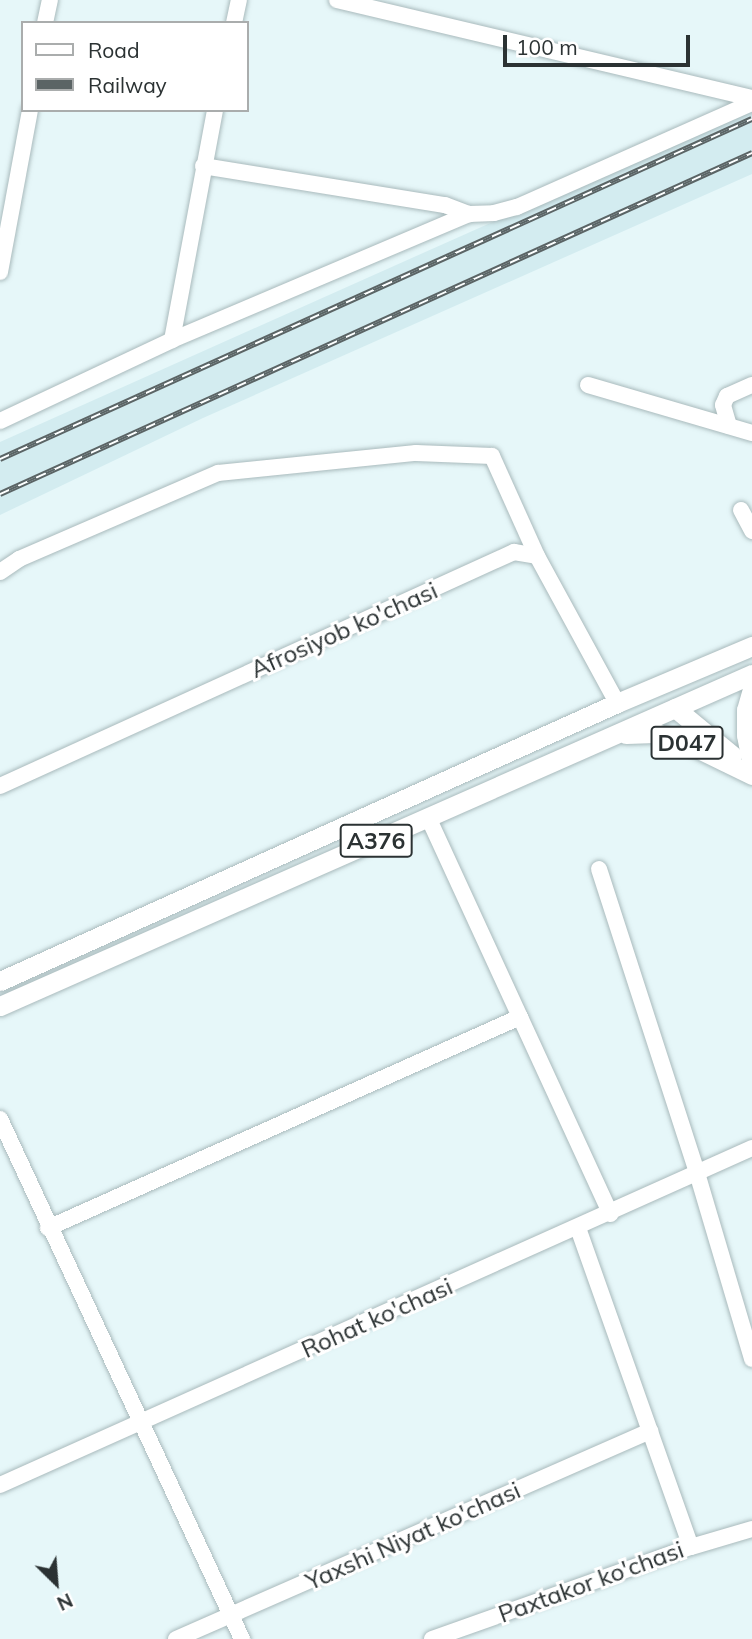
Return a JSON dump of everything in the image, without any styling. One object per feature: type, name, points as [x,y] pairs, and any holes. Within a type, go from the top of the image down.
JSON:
[{"type":"main road","points":[[0,981],[617,703],[752,646]]},
{"type":"main road","name":"A376","points":[[0,1006],[752,674]]},
{"type":"main road","name":"D047","points":[[752,690],[746,710],[746,735],[752,766]]},
{"type":"main road","name":"D047","points":[[675,708],[752,773]]},
{"type":"main road","name":"D047","points":[[615,735],[655,733],[680,740],[752,773]]},
{"type":"street","points":[[46,21],[50,0]]},
{"type":"street","points":[[234,21],[239,0]]},
{"type":"street","points":[[337,0],[752,100]]},
{"type":"street","points":[[0,421],[172,340],[469,214],[517,207],[752,100]]},
{"type":"street","points":[[0,272],[30,112]]},
{"type":"street","points":[[172,340],[215,112]]},
{"type":"street","points":[[203,166],[444,205],[469,214]]},
{"type":"street","points":[[588,385],[752,433]]},
{"type":"street","points":[[729,426],[723,405],[726,396],[752,385]]},
{"type":"street","points":[[0,572],[19,559],[218,473],[416,453],[492,456],[537,556],[617,703]]},
{"type":"street","points":[[741,510],[752,531]]},
{"type":"street","name":"Afrosiyob ko'chasi","points":[[0,786],[514,552],[537,556]]},
{"type":"street","points":[[428,817],[611,1213]]},
{"type":"street","points":[[599,869],[752,1359]]},
{"type":"street","points":[[48,1228],[520,1017]]},
{"type":"street","points":[[0,1119],[48,1228],[242,1639]]},
{"type":"street","name":"Rohat ko'chasi","points":[[0,1485],[752,1148]]},
{"type":"street","points":[[578,1228],[691,1547]]},
{"type":"street","name":"Yaxshi Niyat ko'chasi","points":[[176,1639],[650,1431]]},
{"type":"street","name":"Paxtakor ko'chasi","points":[[432,1639],[691,1547],[752,1529]]},
{"type":"shaded area","points":[[752,106],[752,174],[203,418],[0,515],[0,442]]},
{"type":"railway","points":[[0,459],[752,119]]},
{"type":"railway","points":[[0,494],[752,153]]}]
